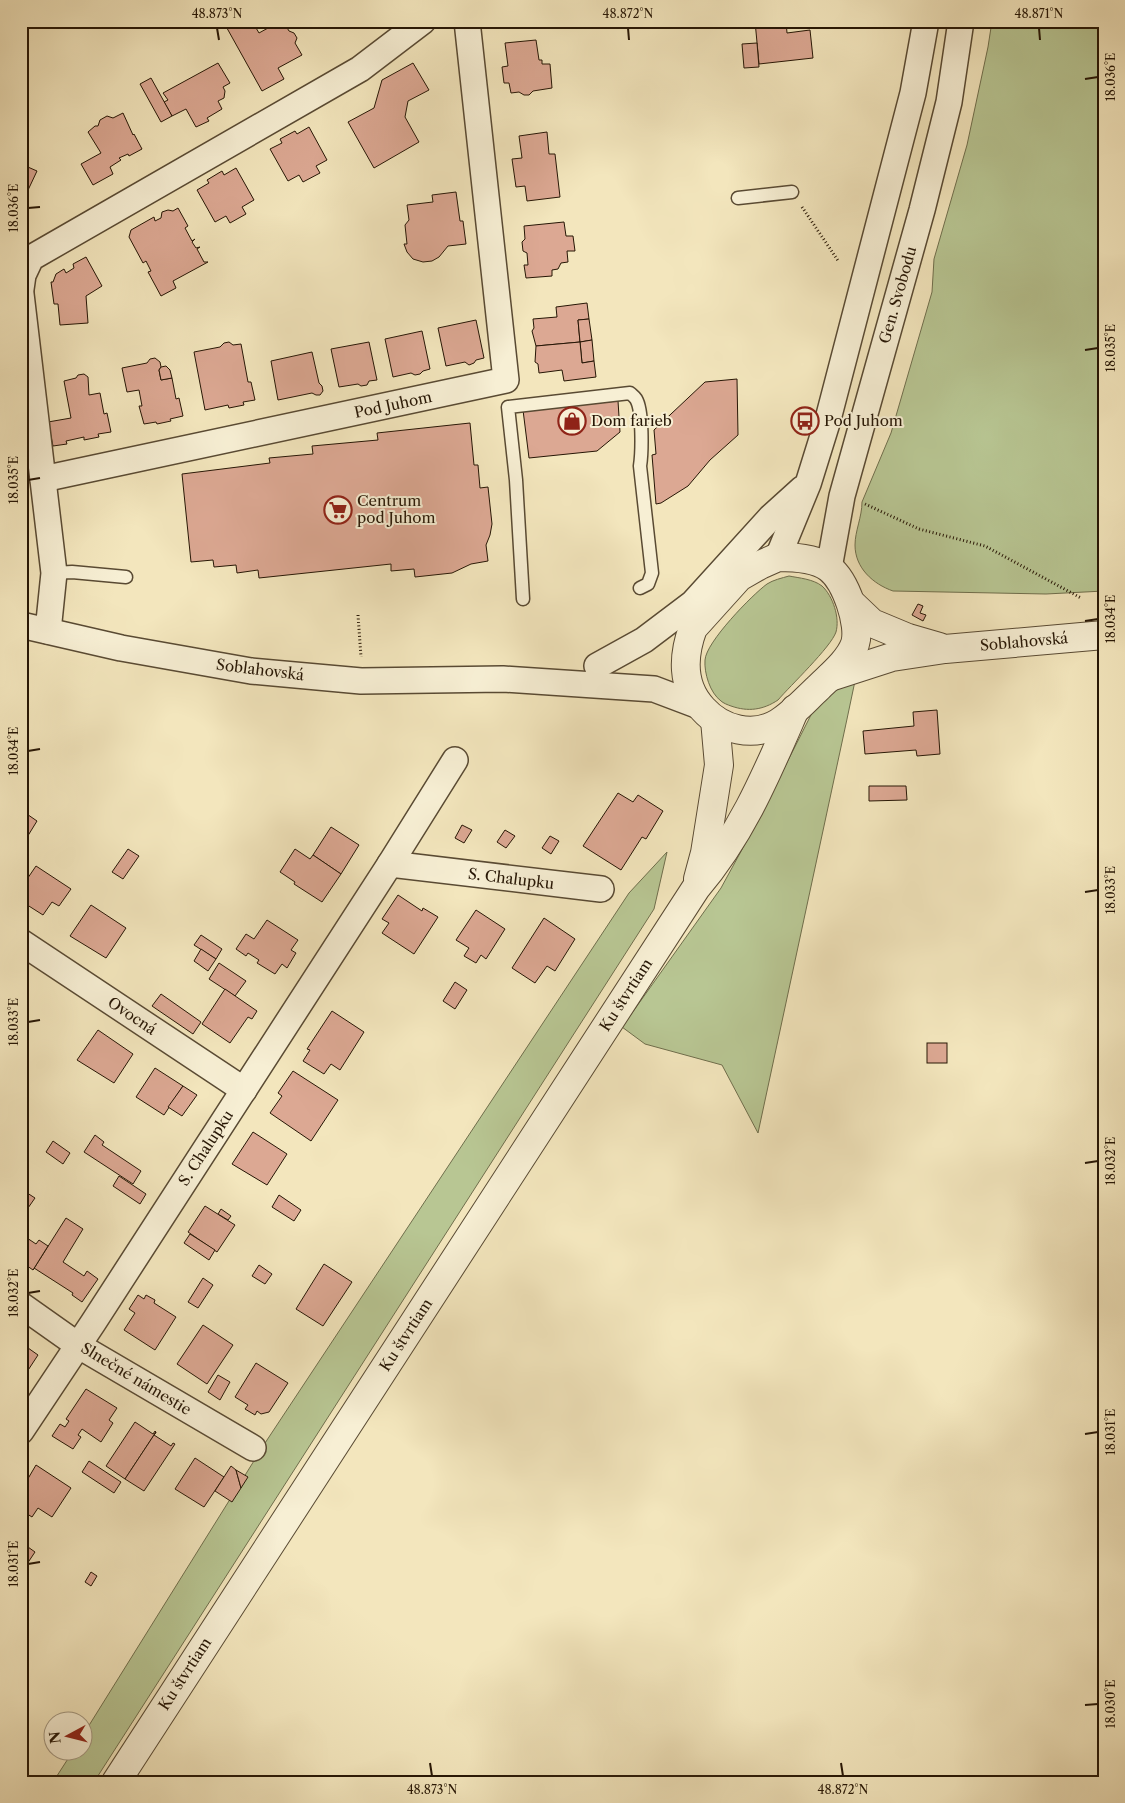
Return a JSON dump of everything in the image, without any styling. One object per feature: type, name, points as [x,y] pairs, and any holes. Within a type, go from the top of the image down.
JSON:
[{"type":"street","points":[[21,289],[23,275],[31,258],[360,70],[423,21]]},
{"type":"street","name":"Pod Juhom","points":[[43,479],[506,380],[467,21]]},
{"type":"street","points":[[829,568],[815,562],[778,557],[808,484],[829,414],[913,93],[926,21]]},
{"type":"street","name":"Gen. Svobodu","points":[[829,568],[842,496],[922,210],[948,102],[962,21]]},
{"type":"street","points":[[21,294],[54,573],[48,631]]},
{"type":"street","points":[[693,615],[771,517],[808,484]]},
{"type":"street","name":"Ku štvrtiam","points":[[778,557],[739,577],[693,615],[685,671],[693,695],[707,713],[731,729],[751,731],[767,728],[779,723],[828,678],[849,655],[855,644],[852,604],[829,568]]},
{"type":"street","points":[[852,604],[872,623],[908,638],[945,649]]},
{"type":"street","name":"Soblahovská","points":[[503,679],[597,666],[659,649],[693,615]]},
{"type":"street","name":"Soblahovská","points":[[21,625],[120,648],[260,672],[361,682],[503,679],[654,689],[707,713]]},
{"type":"street","name":"Soblahovská","points":[[828,678],[892,657],[945,649],[1104,635]]},
{"type":"street","name":"Ku štvrtiam","points":[[116,1782],[696,888],[715,866],[748,813],[796,709]]},
{"type":"street","name":"Ku štvrtiam","points":[[696,888],[705,853],[719,765],[707,713]]},
{"type":"street","name":"S. Chalupku","points":[[21,1431],[79,1346],[455,760]]},
{"type":"street","name":"S. Chalupku","points":[[390,864],[602,889]]},
{"type":"street","name":"Ovocná","points":[[21,942],[244,1090]]},
{"type":"street","name":"Slnečné námestie","points":[[21,1305],[79,1346],[253,1448]]},
{"type":"lane","points":[[738,198],[792,192]]},
{"type":"lane","points":[[523,599],[516,480],[508,407],[630,393],[636,399],[639,409],[643,449],[640,466],[652,573],[648,584],[640,588]]},
{"type":"lane","points":[[54,573],[72,572],[126,577]]},
{"type":"path","points":[[792,192],[839,262]]},
{"type":"path","points":[[862,502],[919,529],[985,546],[1081,598]]},
{"type":"path","points":[[358,615],[361,652]]},
{"type":"green space","points":[[992,21],[1104,21],[1104,591],[1046,594],[893,591],[879,584],[866,574],[858,561],[856,553],[855,540],[862,502],[891,433],[932,292],[934,259],[967,145]]},
{"type":"green space","points":[[789,576],[814,582],[826,590],[832,601],[837,620],[833,639],[778,700],[767,706],[755,709],[737,708],[724,703],[714,693],[707,677],[705,660],[707,652],[721,631],[751,598],[769,583]]},
{"type":"green space","points":[[855,681],[758,1133],[722,1065],[645,1044],[622,1027],[721,888],[757,822],[818,701],[829,691]]},
{"type":"green space","points":[[667,852],[654,909],[94,1782],[53,1782],[67,1760],[92,1760],[92,1721],[267,1440],[629,893]]},
{"type":"building","points":[[223,21],[252,21],[259,33],[268,28],[271,21],[283,21],[289,31],[294,33],[297,38],[295,43],[302,55],[278,68],[284,79],[262,91]]},
{"type":"building","points":[[755,21],[786,21],[787,33],[810,30],[813,58],[759,64]]},
{"type":"building","points":[[536,40],[539,60],[542,60],[542,64],[550,64],[552,88],[533,91],[529,95],[519,92],[511,93],[509,83],[504,83],[502,67],[508,66],[505,43]]},
{"type":"building","points":[[757,43],[759,67],[744,68],[742,44]]},
{"type":"building","points":[[218,63],[230,83],[223,87],[225,91],[224,98],[218,101],[222,109],[207,118],[209,121],[196,127],[186,109],[172,116],[164,102],[168,100],[163,93]]},
{"type":"building","points":[[413,63],[429,90],[408,101],[405,117],[419,142],[374,168],[348,122],[374,108],[382,80]]},
{"type":"building","points":[[151,78],[172,116],[161,122],[140,84]]},
{"type":"building","points":[[123,113],[142,149],[129,156],[128,154],[119,158],[121,160],[110,167],[113,174],[93,185],[81,164],[101,153],[88,132],[95,126],[98,126],[100,120],[107,116],[113,118]]},
{"type":"building","points":[[309,127],[327,160],[316,166],[320,173],[303,182],[299,175],[288,181],[270,149],[282,143],[280,139],[295,131],[297,134]]},
{"type":"building","points":[[547,132],[549,154],[555,154],[560,197],[527,201],[525,186],[516,187],[512,159],[522,158],[519,136]]},
{"type":"building","points":[[21,164],[37,171],[21,205]]},
{"type":"building","points":[[236,168],[254,200],[242,207],[246,214],[230,223],[226,216],[215,222],[197,190],[209,183],[207,180],[222,171],[224,175]]},
{"type":"building","points":[[456,192],[460,221],[463,221],[466,244],[448,246],[439,257],[432,261],[423,262],[413,259],[407,252],[404,244],[407,244],[405,225],[409,220],[407,205],[433,202],[432,195]]},
{"type":"building","points":[[178,208],[188,226],[185,228],[192,241],[195,239],[192,242],[196,248],[200,247],[197,249],[204,262],[208,262],[173,281],[176,288],[161,296],[148,272],[151,271],[146,261],[143,263],[129,237],[131,230],[154,217],[155,221],[161,218],[162,212],[173,211]]},
{"type":"building","points":[[564,222],[566,236],[573,236],[575,251],[567,251],[568,262],[561,263],[558,269],[552,270],[552,276],[526,278],[524,265],[528,265],[527,253],[523,251],[522,242],[525,239],[524,226]]},
{"type":"building","points":[[86,257],[102,286],[86,296],[88,323],[60,325],[58,304],[54,304],[51,282],[53,282],[56,274],[64,269],[66,273],[74,268],[73,264]]},
{"type":"building","points":[[587,303],[589,319],[578,320],[580,342],[536,346],[532,331],[534,328],[533,319],[557,317],[556,307]]},
{"type":"building","points":[[589,319],[592,340],[580,342],[578,320]]},
{"type":"building","points":[[476,320],[484,358],[476,360],[469,365],[465,362],[446,366],[438,328]]},
{"type":"building","points":[[422,331],[430,369],[420,374],[415,375],[411,373],[393,377],[385,339]]},
{"type":"building","points":[[592,340],[594,361],[582,363],[580,342]]},
{"type":"building","points":[[229,342],[233,345],[241,344],[248,382],[251,382],[255,400],[243,402],[244,405],[229,408],[228,405],[205,410],[194,352],[220,347],[224,343]]},
{"type":"building","points":[[369,342],[377,380],[369,381],[367,385],[361,386],[358,384],[339,387],[331,349]]},
{"type":"building","points":[[580,342],[582,363],[594,361],[596,377],[564,381],[562,370],[539,373],[538,364],[535,362],[536,346]]},
{"type":"building","points":[[312,352],[319,383],[323,391],[320,395],[312,393],[278,400],[271,361]]},
{"type":"building","points":[[155,358],[160,362],[161,380],[172,378],[176,399],[179,398],[183,416],[157,424],[156,422],[144,424],[139,406],[142,406],[139,390],[127,392],[122,368],[147,363],[150,359]]},
{"type":"building","points":[[166,366],[170,370],[172,378],[161,380],[159,370],[161,367]]},
{"type":"building","points":[[84,374],[88,377],[89,395],[100,393],[104,414],[107,413],[111,432],[98,434],[99,437],[84,440],[84,437],[66,441],[67,444],[53,446],[48,422],[71,418],[64,381]]},
{"type":"building","points":[[737,379],[738,435],[710,460],[688,486],[661,503],[656,504],[652,455],[656,454],[654,430],[705,382]]},
{"type":"building","name":"Dom farieb","points":[[618,401],[620,432],[597,451],[529,458],[523,410]]},
{"type":"building","name":"Centrum pod Juhom","points":[[470,423],[474,465],[478,465],[480,488],[488,487],[492,524],[486,545],[488,561],[471,564],[452,573],[415,577],[414,569],[391,571],[391,564],[259,578],[258,570],[237,573],[236,565],[214,567],[213,560],[191,562],[182,474],[270,463],[269,458],[313,454],[312,446],[378,440],[377,433]]},
{"type":"building","points":[[918,604],[923,606],[920,613],[926,615],[923,621],[912,615]]},
{"type":"building","points":[[937,710],[940,754],[917,756],[916,750],[865,754],[863,731],[914,726],[913,712]]},
{"type":"building","points":[[869,786],[906,786],[907,800],[869,801]]},
{"type":"building","points":[[618,793],[633,802],[638,795],[663,811],[646,839],[642,837],[621,870],[583,846]]},
{"type":"building","points":[[21,810],[37,821],[21,847]]},
{"type":"building","points":[[462,825],[472,830],[464,843],[455,838]]},
{"type":"building","points":[[331,827],[359,845],[341,874],[313,855]]},
{"type":"building","points":[[505,830],[515,836],[506,848],[497,842]]},
{"type":"building","points":[[550,836],[559,841],[551,854],[542,848]]},
{"type":"building","points":[[128,849],[139,856],[123,879],[112,872]]},
{"type":"building","points":[[295,849],[310,859],[313,855],[341,874],[322,902],[294,884],[295,882],[280,872]]},
{"type":"building","points":[[36,866],[71,889],[59,906],[52,902],[43,915],[21,901],[21,888]]},
{"type":"building","points":[[398,895],[422,911],[423,908],[438,917],[414,954],[382,933],[389,923],[382,919]]},
{"type":"building","points":[[91,905],[126,928],[106,958],[70,936]]},
{"type":"building","points":[[476,910],[505,929],[486,959],[481,955],[476,963],[464,956],[469,948],[456,940]]},
{"type":"building","points":[[544,918],[575,939],[555,971],[547,966],[535,983],[512,968]]},
{"type":"building","points":[[267,920],[298,940],[291,950],[296,953],[287,968],[282,964],[275,974],[257,963],[259,960],[248,953],[246,956],[236,949],[246,934],[254,939]]},
{"type":"building","points":[[201,935],[222,949],[216,959],[194,945]]},
{"type":"building","points":[[201,949],[216,959],[208,971],[194,961]]},
{"type":"building","points":[[219,963],[246,981],[235,996],[209,979]]},
{"type":"building","points":[[455,982],[467,990],[455,1009],[443,1001]]},
{"type":"building","points":[[21,989],[28,995],[21,1005]]},
{"type":"building","points":[[225,989],[257,1011],[252,1019],[248,1017],[230,1043],[202,1024]]},
{"type":"building","points":[[161,994],[201,1022],[193,1034],[152,1006]]},
{"type":"building","points":[[332,1011],[364,1032],[340,1070],[331,1064],[324,1074],[303,1061],[310,1050],[307,1049]]},
{"type":"building","points":[[98,1030],[133,1054],[114,1083],[77,1060]]},
{"type":"building","points":[[927,1043],[947,1043],[947,1063],[927,1063]]},
{"type":"building","points":[[155,1068],[183,1086],[164,1115],[136,1097]]},
{"type":"building","points":[[293,1071],[338,1100],[311,1141],[270,1113],[282,1096],[278,1093]]},
{"type":"building","points":[[183,1086],[197,1095],[182,1116],[168,1107]]},
{"type":"building","points":[[253,1132],[287,1154],[267,1185],[232,1164]]},
{"type":"building","points":[[95,1135],[104,1142],[102,1145],[141,1171],[133,1184],[84,1152]]},
{"type":"building","points":[[53,1141],[70,1153],[63,1164],[46,1152]]},
{"type":"building","points":[[119,1176],[146,1194],[140,1204],[113,1186]]},
{"type":"building","points":[[21,1189],[35,1198],[21,1218]]},
{"type":"building","points":[[279,1195],[301,1210],[294,1221],[272,1207]]},
{"type":"building","points":[[205,1206],[235,1225],[217,1252],[188,1232]]},
{"type":"building","points":[[221,1209],[231,1216],[228,1220],[218,1214]]},
{"type":"building","points":[[66,1218],[83,1229],[63,1262],[84,1276],[87,1271],[98,1279],[82,1302],[72,1295],[73,1293],[34,1268]]},
{"type":"building","points":[[21,1234],[36,1244],[39,1240],[48,1246],[33,1270],[21,1260]]},
{"type":"building","points":[[190,1234],[215,1250],[209,1260],[184,1243]]},
{"type":"building","points":[[324,1264],[352,1282],[323,1326],[296,1309]]},
{"type":"building","points":[[259,1265],[272,1274],[265,1284],[252,1276]]},
{"type":"building","points":[[203,1278],[213,1285],[198,1308],[188,1302]]},
{"type":"building","points":[[138,1295],[144,1299],[146,1295],[155,1300],[154,1303],[176,1317],[155,1350],[124,1330],[135,1313],[129,1309]]},
{"type":"building","points":[[203,1325],[233,1345],[207,1384],[177,1364]]},
{"type":"building","points":[[21,1343],[38,1355],[21,1381]]},
{"type":"building","points":[[256,1363],[288,1383],[269,1412],[261,1414],[257,1411],[255,1415],[245,1409],[248,1405],[235,1397]]},
{"type":"building","points":[[218,1375],[230,1382],[220,1400],[208,1392]]},
{"type":"building","points":[[86,1389],[117,1408],[109,1420],[113,1423],[101,1442],[82,1429],[78,1435],[81,1437],[73,1449],[52,1436],[60,1424],[65,1427],[69,1421],[66,1419]]},
{"type":"building","points":[[135,1422],[153,1434],[156,1432],[125,1479],[106,1466]]},
{"type":"building","points":[[154,1435],[171,1446],[173,1443],[175,1444],[144,1491],[125,1479]]},
{"type":"building","points":[[195,1458],[224,1477],[204,1507],[175,1489]]},
{"type":"building","points":[[89,1461],[121,1482],[114,1493],[82,1472]]},
{"type":"building","points":[[36,1465],[71,1488],[52,1517],[38,1508],[32,1517],[21,1510],[21,1481],[22,1479],[26,1482]]},
{"type":"building","points":[[231,1466],[236,1470],[241,1488],[232,1502],[215,1491]]},
{"type":"building","points":[[236,1470],[248,1477],[241,1488]]},
{"type":"building","points":[[21,1542],[35,1552],[21,1573]]},
{"type":"building","points":[[91,1572],[97,1576],[91,1586],[85,1582]]},
{"type":"place","name":"Dom farieb","points":[[572,421]]},
{"type":"place","name":"Pod Juhom","points":[[805,421]]},
{"type":"place","name":"Centrum pod Juhom","points":[[338,510]]}]
